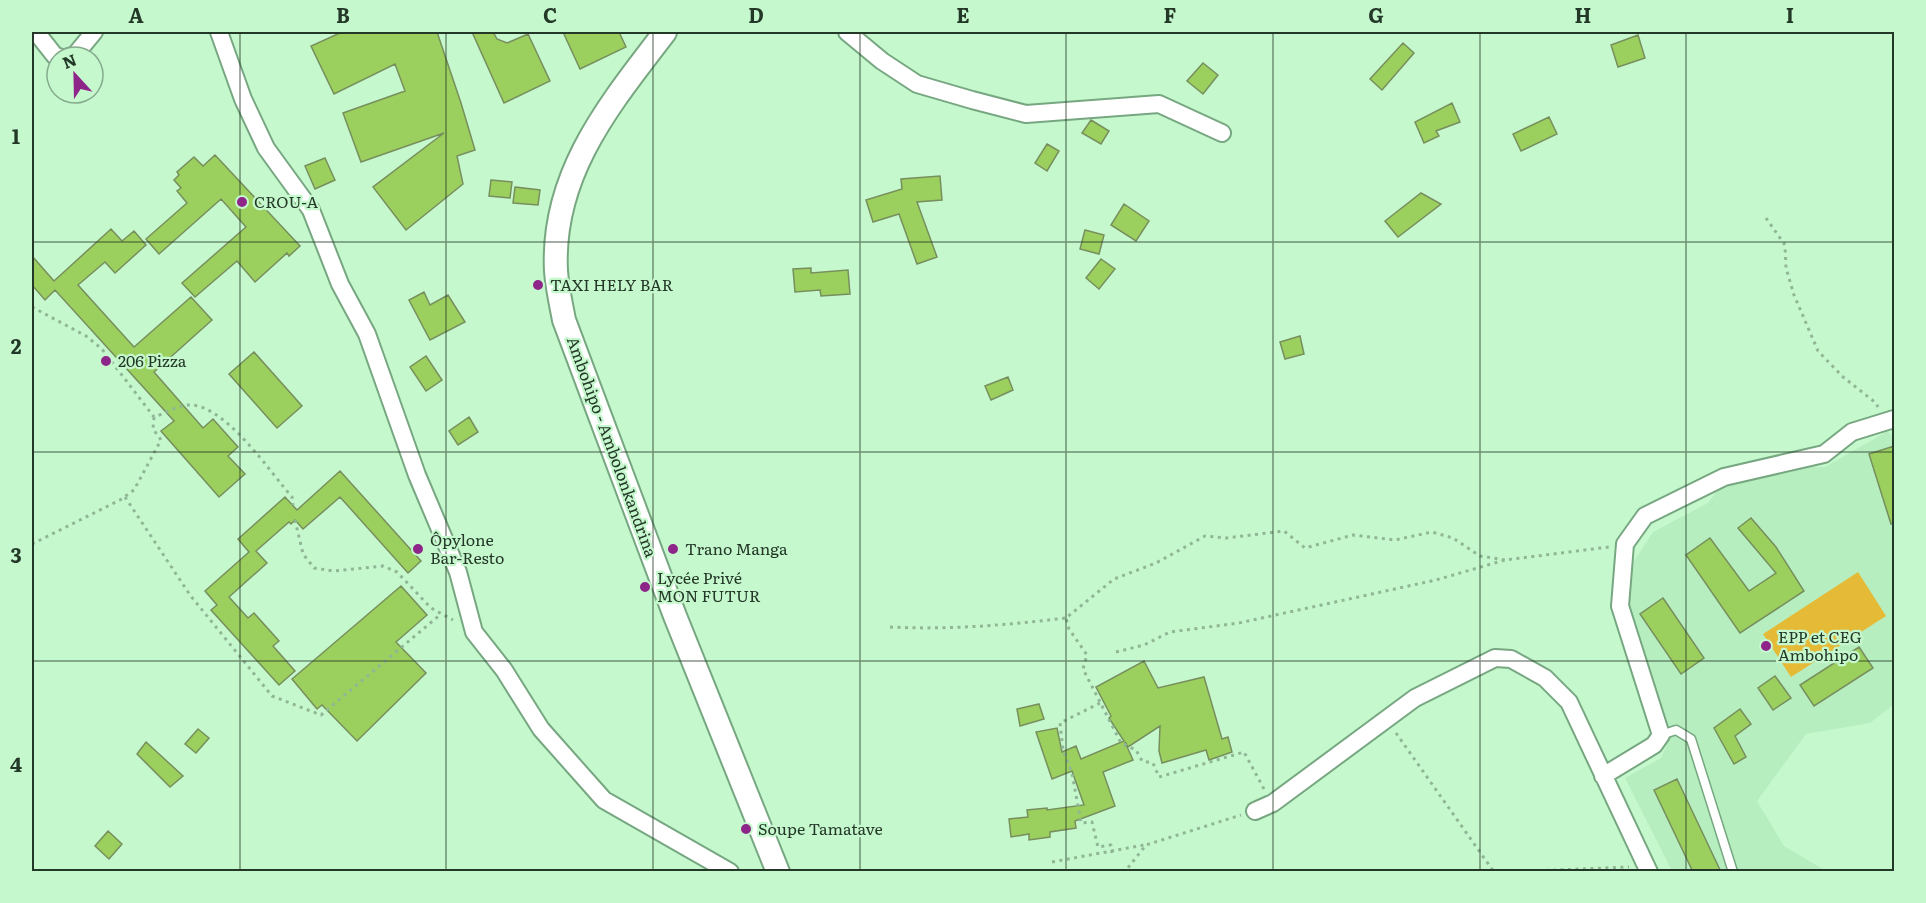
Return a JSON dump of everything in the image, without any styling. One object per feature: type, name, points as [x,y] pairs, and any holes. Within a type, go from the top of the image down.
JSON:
[{"type":"street","points":[[36,32],[48,45]]},
{"type":"street","points":[[83,45],[94,32]]},
{"type":"street","points":[[219,32],[243,99],[266,148],[311,210],[340,284],[367,334],[417,475],[458,572],[474,632],[504,670],[541,729],[604,800],[730,872]]},
{"type":"street","name":"Ambohipo - Ambolonkandrina","points":[[665,32],[614,99],[580,153],[567,187],[556,244],[556,273],[564,320],[675,616],[778,872]]},
{"type":"street","points":[[847,32],[917,84],[972,100],[1026,114],[1159,104],[1222,133]]},
{"type":"street","points":[[1603,776],[1654,745],[1661,735],[1620,606],[1625,544],[1645,516],[1724,477],[1824,454],[1852,432],[1894,419]]},
{"type":"street","points":[[1255,811],[1273,803],[1415,698],[1495,658],[1511,659],[1545,678],[1569,702],[1647,869]]},
{"type":"lane","points":[[1661,735],[1676,730],[1691,739],[1732,872]]},
{"type":"path","points":[[1767,218],[1785,245],[1786,268],[1794,295],[1818,351],[1843,377],[1876,403],[1878,409],[1876,414],[1852,432]]},
{"type":"path","points":[[32,307],[86,336],[102,349],[154,417],[153,429],[161,440],[134,490],[32,544]]},
{"type":"path","points":[[154,417],[189,405],[212,411],[236,432],[292,497],[293,505]]},
{"type":"path","points":[[125,496],[190,595],[272,696],[321,715],[441,614]]},
{"type":"path","points":[[295,520],[303,554],[314,568],[333,571],[383,566],[397,572],[431,608],[474,632]]},
{"type":"path","points":[[890,627],[924,629],[1009,625],[1066,618],[1114,579],[1156,563],[1205,536],[1226,538],[1284,531],[1305,548],[1353,535],[1395,540],[1432,532],[1453,538],[1480,556],[1505,560]]},
{"type":"path","points":[[1116,652],[1144,645],[1170,632],[1239,623],[1436,580],[1505,560],[1562,555],[1625,544]]},
{"type":"path","points":[[1066,618],[1069,629],[1087,655],[1083,669],[1092,682],[1100,704],[1121,743],[1136,750],[1142,761],[1153,763],[1160,777],[1244,752],[1273,803]]},
{"type":"path","points":[[1100,704],[1060,723],[1063,750],[1072,773],[1081,823],[1092,822],[1098,848],[1111,845],[1112,853]]},
{"type":"path","points":[[1386,720],[1494,872]]},
{"type":"path","points":[[1052,862],[1112,853],[1146,845],[1255,811]]},
{"type":"path","points":[[1122,872],[1128,869],[1146,845]]},
{"type":"path","points":[[1508,872],[1647,869]]},
{"type":"shaded area","name":"EPP et CEG Ambohipo","points":[[1888,431],[1894,439],[1894,704],[1870,723],[1806,734],[1757,801],[1784,846],[1826,871],[1672,871],[1625,778],[1661,758],[1669,740],[1625,605],[1630,567],[1653,532],[1708,503],[1724,482],[1782,467],[1825,467]]},
{"type":"shaded area","points":[[1858,572],[1886,616],[1791,677],[1763,634]]},
{"type":"building","points":[[342,32],[437,32],[461,103],[475,150],[457,156],[463,184],[406,230],[373,187],[444,133],[361,162],[343,113],[405,91],[395,64],[334,94],[311,46]]},
{"type":"building","points":[[472,32],[493,32],[497,39],[507,43],[528,34],[550,81],[504,103]]},
{"type":"building","points":[[563,32],[619,32],[626,47],[580,69]]},
{"type":"building","points":[[1638,35],[1645,58],[1618,67],[1611,45]]},
{"type":"building","points":[[1403,43],[1414,53],[1382,90],[1370,79]]},
{"type":"building","points":[[1203,63],[1218,75],[1203,94],[1187,81]]},
{"type":"building","points":[[1452,103],[1460,122],[1436,131],[1439,136],[1424,143],[1415,122]]},
{"type":"building","points":[[1549,117],[1557,134],[1521,151],[1513,134]]},
{"type":"building","points":[[1091,120],[1109,131],[1101,144],[1082,133]]},
{"type":"building","points":[[1047,144],[1059,151],[1047,171],[1035,163]]},
{"type":"building","points":[[215,155],[300,246],[289,256],[287,253],[255,282],[237,261],[195,297],[182,283],[246,227],[221,199],[159,254],[146,239],[187,203],[177,191],[181,188],[174,180],[179,175],[177,172],[194,157],[203,166]]},
{"type":"building","points":[[325,158],[335,180],[315,189],[305,166]]},
{"type":"building","points":[[940,176],[942,200],[917,202],[937,257],[917,264],[899,214],[873,222],[866,200],[902,189],[901,179]]},
{"type":"building","points":[[491,180],[512,182],[510,198],[489,196]]},
{"type":"building","points":[[515,187],[540,190],[538,205],[513,203]]},
{"type":"building","points":[[1421,193],[1441,204],[1398,237],[1385,221]]},
{"type":"building","points":[[1124,204],[1149,221],[1136,241],[1111,225]]},
{"type":"building","points":[[111,229],[122,241],[134,231],[146,245],[115,273],[105,262],[78,285],[134,347],[191,297],[212,320],[154,372],[203,428],[213,419],[238,447],[228,456],[245,474],[219,497],[161,431],[174,421],[55,290],[45,300],[32,285],[32,256],[54,281]]},
{"type":"building","points":[[1085,230],[1104,235],[1099,254],[1080,249]]},
{"type":"building","points":[[1101,259],[1115,269],[1099,289],[1086,278]]},
{"type":"building","points":[[811,268],[811,273],[848,270],[850,294],[821,296],[820,290],[795,292],[793,269]]},
{"type":"building","points":[[424,292],[430,305],[448,295],[465,322],[430,340],[409,300]]},
{"type":"building","points":[[1300,336],[1304,354],[1285,359],[1280,342]]},
{"type":"building","points":[[254,352],[302,406],[277,428],[229,374]]},
{"type":"building","points":[[426,356],[442,380],[426,391],[410,367]]},
{"type":"building","points":[[1008,377],[1013,390],[991,400],[985,386]]},
{"type":"building","points":[[469,417],[478,432],[458,445],[449,431]]},
{"type":"building","points":[[1894,446],[1894,524],[1891,524],[1869,454]]},
{"type":"building","points":[[340,471],[421,561],[408,573],[340,497],[303,529],[295,520],[291,524],[289,522],[256,551],[267,563],[229,597],[248,618],[254,613],[279,641],[273,646],[295,671],[279,685],[211,610],[217,605],[205,591],[249,552],[238,539],[285,497],[297,510]]},
{"type":"building","points":[[1751,518],[1776,547],[1804,591],[1740,633],[1686,555],[1710,538],[1749,591],[1776,573],[1738,528]]},
{"type":"building","points":[[401,586],[427,615],[396,642],[426,673],[357,741],[322,705],[317,709],[292,679]]},
{"type":"building","points":[[1663,598],[1704,658],[1681,674],[1640,614]]},
{"type":"building","points":[[1859,647],[1873,668],[1814,706],[1800,685]]},
{"type":"building","points":[[1144,661],[1158,688],[1204,677],[1222,739],[1228,737],[1232,752],[1209,760],[1206,750],[1162,763],[1159,751],[1160,726],[1128,747],[1125,742],[1133,760],[1103,772],[1115,806],[1075,821],[1076,828],[1050,832],[1050,837],[1029,840],[1029,834],[1011,837],[1009,819],[1028,817],[1027,810],[1084,805],[1072,771],[1052,779],[1036,732],[1057,728],[1062,752],[1076,746],[1081,759],[1124,741],[1109,718],[1111,716],[1096,687]]},
{"type":"building","points":[[1775,676],[1791,698],[1773,710],[1758,688]]},
{"type":"building","points":[[1039,704],[1044,719],[1020,726],[1017,709]]},
{"type":"building","points":[[1740,709],[1751,724],[1735,736],[1746,757],[1734,764],[1714,728]]},
{"type":"building","points":[[198,729],[209,738],[196,753],[185,744]]},
{"type":"building","points":[[146,742],[183,776],[170,787],[137,754]]},
{"type":"building","points":[[1677,779],[1721,872],[1693,872],[1654,790]]},
{"type":"building","points":[[108,831],[122,844],[109,859],[95,846]]},
{"type":"place","name":"CROU-A","points":[[242,202]]},
{"type":"place","name":"TAXI HELY BAR","points":[[538,285]]},
{"type":"place","name":"206 Pizza","points":[[106,361]]},
{"type":"place","name":"Ôpylone Bar-Resto","points":[[418,549]]},
{"type":"place","name":"Trano Manga","points":[[673,549]]},
{"type":"place","name":"Lycée Privé MON FUTUR","points":[[645,587]]},
{"type":"place","name":"EPP et CEG Ambohipo","points":[[1766,646]]},
{"type":"place","name":"Soupe Tamatave","points":[[746,829]]}]
